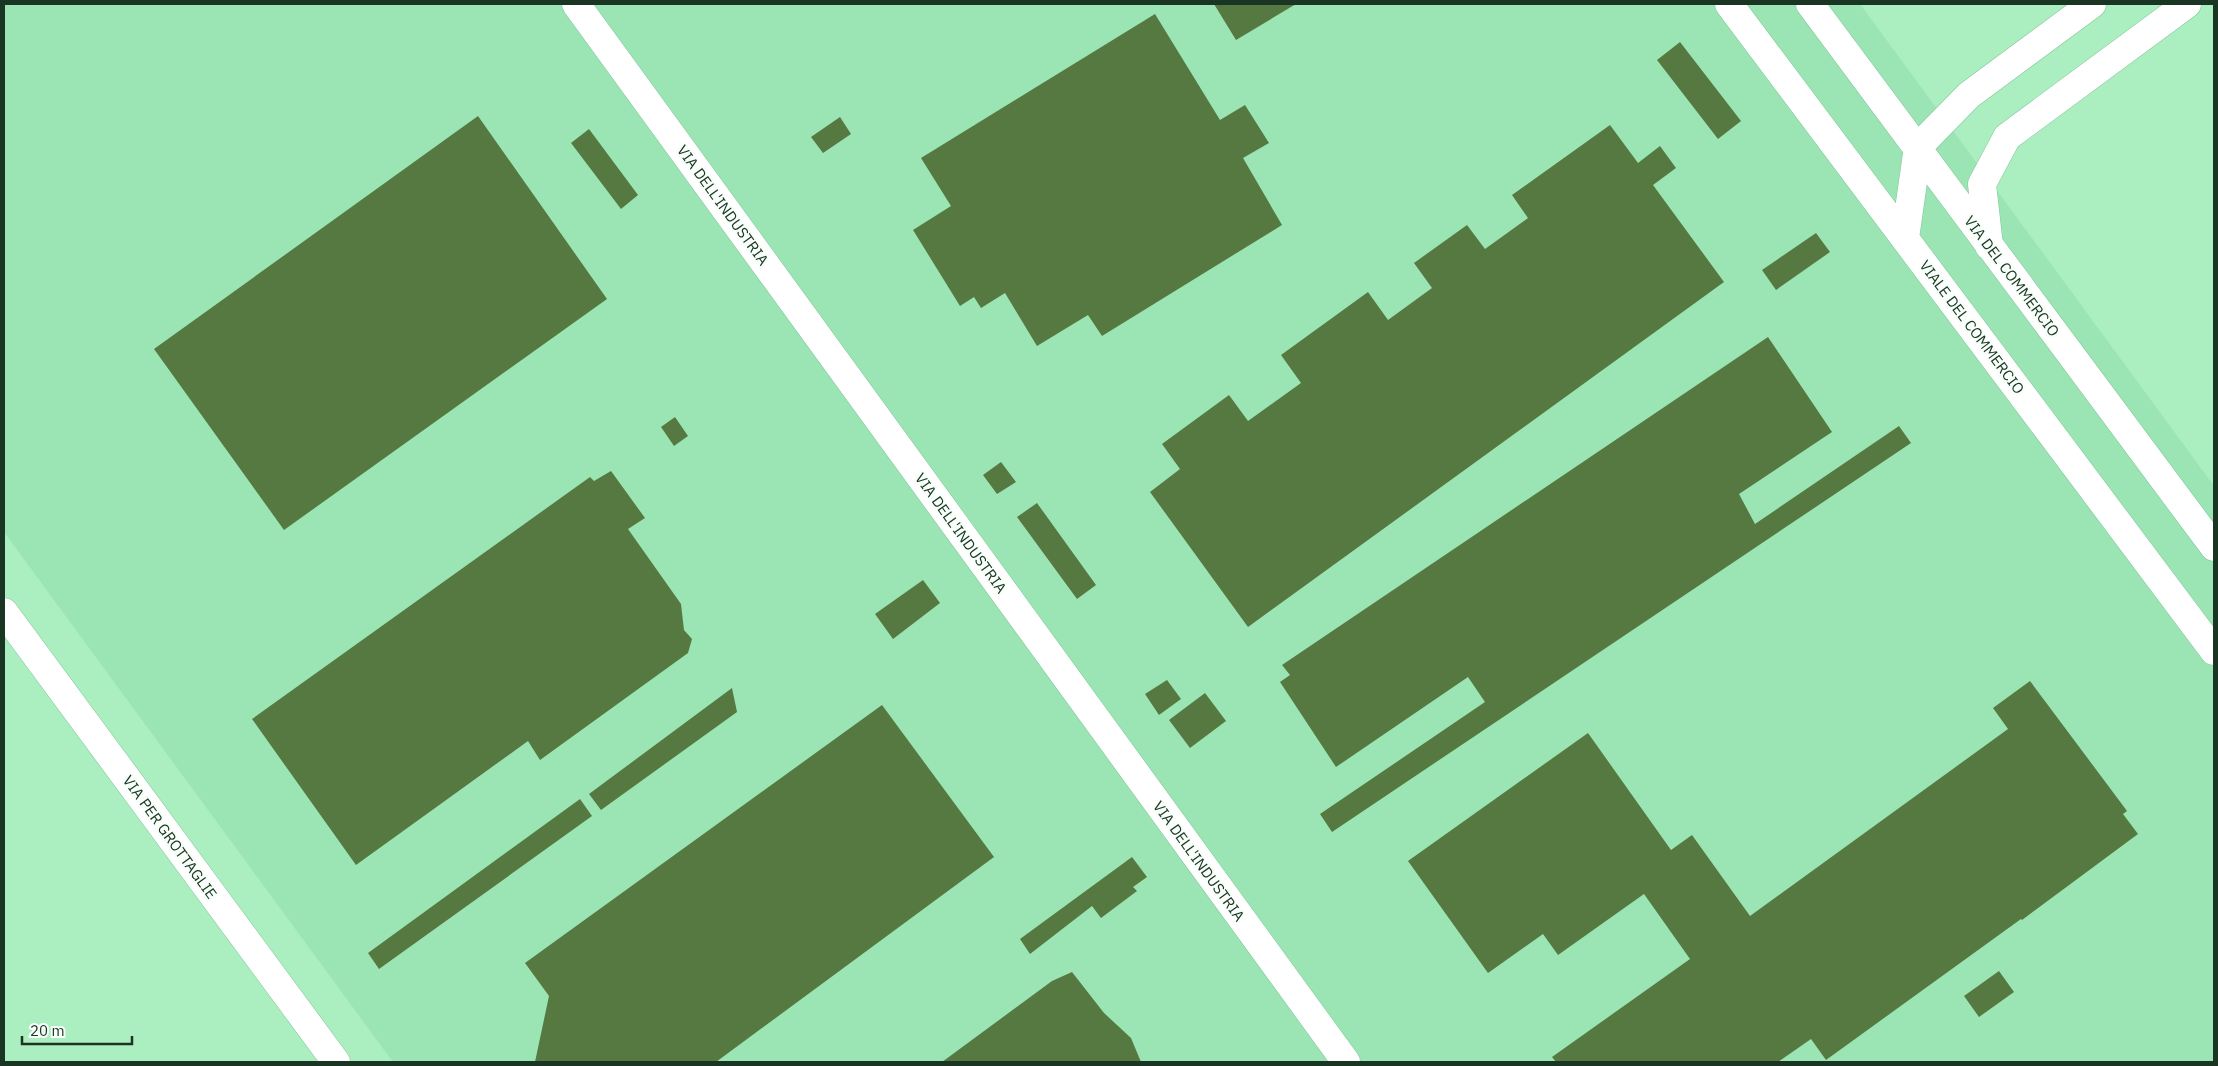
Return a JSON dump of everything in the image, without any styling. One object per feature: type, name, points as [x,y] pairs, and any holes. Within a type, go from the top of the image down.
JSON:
[{"type":"street","name":"VIA DELL'INDUSTRIA","points":[[576,4],[1346,1062]]},
{"type":"street","name":"VIALE DEL COMMERCIO","points":[[1729,4],[2214,651]]},
{"type":"street","name":"VIA DEL COMMERCIO","points":[[1810,4],[2214,547]]},
{"type":"street","points":[[1905,238],[1918,147],[1969,95],[2092,4]]},
{"type":"street","points":[[1990,247],[1982,184],[2007,137],[2187,4]]},
{"type":"street","name":"VIA PER GROTTAGLIE","points":[[4,612],[336,1062]]},
{"type":"shaded area","points":[[4,4],[1860,4],[2214,486],[2214,1062],[393,1062],[4,532]]},
{"type":"building","points":[[1214,4],[1296,4],[1236,40]]},
{"type":"building","points":[[1155,14],[1220,120],[1245,105],[1269,143],[1243,158],[1282,225],[1102,336],[1088,315],[1037,346],[1005,293],[981,308],[974,297],[960,306],[913,230],[951,206],[921,158]]},
{"type":"building","points":[[1680,42],[1741,121],[1718,139],[1657,60]]},
{"type":"building","points":[[478,116],[607,299],[284,530],[154,349]]},
{"type":"building","points":[[840,117],[851,134],[823,153],[811,137]]},
{"type":"building","points":[[1610,125],[1638,163],[1660,146],[1676,168],[1653,185],[1724,282],[1248,627],[1150,492],[1180,469],[1162,444],[1229,395],[1248,421],[1301,383],[1281,355],[1368,292],[1388,320],[1432,288],[1414,263],[1467,225],[1485,249],[1528,218],[1512,195]]},
{"type":"building","points":[[589,129],[638,195],[621,209],[571,143]]},
{"type":"building","points":[[1816,233],[1830,252],[1776,290],[1762,270]]},
{"type":"building","points":[[1768,337],[1832,432],[1739,494],[1755,524],[1899,426],[1911,443],[1332,832],[1320,814],[1485,702],[1468,677],[1336,767],[1280,682],[1290,675],[1282,665]]},
{"type":"building","points":[[675,417],[688,436],[674,446],[661,427]]},
{"type":"building","points":[[1001,462],[1016,482],[997,494],[983,475]]},
{"type":"building","points":[[611,471],[645,518],[628,529],[681,604],[684,630],[692,639],[688,653],[540,760],[528,741],[356,865],[252,719],[590,477],[594,481]]},
{"type":"building","points":[[1037,503],[1096,585],[1077,599],[1017,517]]},
{"type":"building","points":[[923,580],[940,603],[893,639],[875,614]]},
{"type":"building","points":[[1167,680],[1181,699],[1159,715],[1145,694]]},
{"type":"building","points":[[2030,681],[2127,811],[2123,814],[2138,834],[2022,920],[1826,1060],[1811,1039],[1778,1062],[1556,1062],[1552,1057],[1690,959],[1644,894],[1558,955],[1543,934],[1488,973],[1408,861],[1588,733],[1671,850],[1692,835],[1750,916],[2008,729],[1993,708]]},
{"type":"building","points":[[732,688],[737,712],[601,810],[589,794]]},
{"type":"building","points":[[1205,693],[1226,721],[1190,748],[1169,720]]},
{"type":"building","points":[[882,705],[994,857],[716,1062],[535,1062],[549,996],[525,963]]},
{"type":"building","points":[[580,799],[592,816],[379,969],[368,953]]},
{"type":"building","points":[[1132,857],[1147,877],[1133,887],[1137,891],[1101,918],[1092,906],[1030,954],[1020,939]]},
{"type":"building","points":[[1999,971],[2014,992],[1979,1017],[1964,996]]},
{"type":"building","points":[[1072,972],[1104,1013],[1131,1038],[1141,1062],[942,1062],[1052,981]]}]
